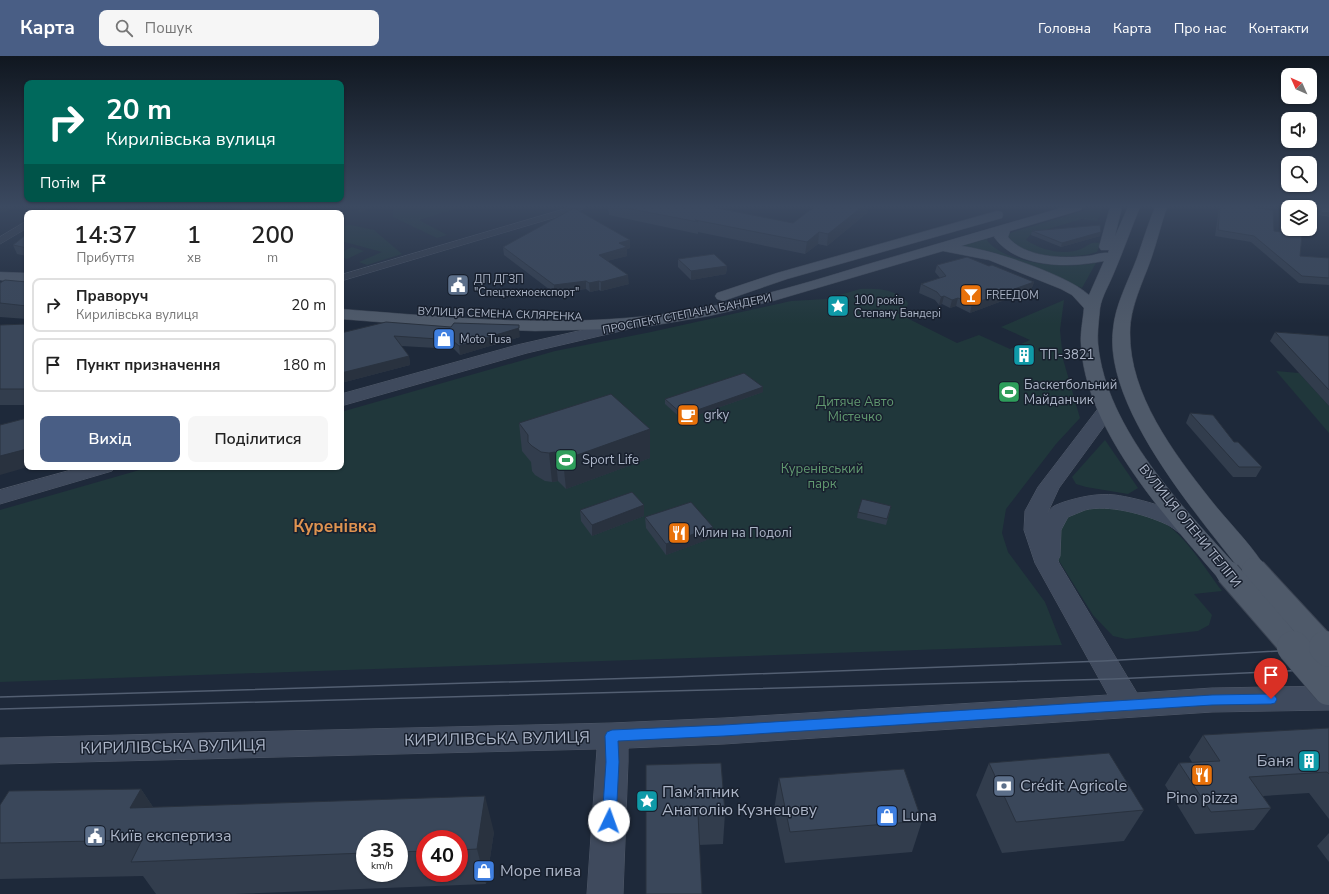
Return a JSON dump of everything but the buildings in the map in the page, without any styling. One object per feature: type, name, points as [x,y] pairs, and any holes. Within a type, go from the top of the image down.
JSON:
[{"type":"main road","points":[[692,306],[782,276],[887,246]]},
{"type":"main road","name":"ПРОСПЕКТ СТЕПАНА БАНДЕРИ","points":[[659,312],[744,294],[917,246]]},
{"type":"main road","name":"ПРОСПЕКТ СТЕПАНА БАНДЕРИ","points":[[344,399],[523,349],[640,322],[704,312],[757,301],[945,246]]},
{"type":"main road","points":[[1009,246],[1017,251],[1038,258],[1062,261],[1083,261],[1105,257]]},
{"type":"main road","points":[[1104,278],[1107,246]]},
{"type":"main road","name":"ВУЛИЦЯ ОЛЕНИ ТЕЛІГИ","points":[[1117,246],[1092,307],[1089,345],[1094,375],[1107,410],[1130,452],[1157,491],[1329,689]]},
{"type":"main road","name":"ВУЛИЦЯ ОЛЕНИ ТЕЛІГИ","points":[[1148,246],[1126,309],[1121,332],[1122,360],[1143,415],[1181,476],[1254,570],[1329,651]]},
{"type":"main road","points":[[932,250],[964,250],[993,256],[1072,289],[1092,307]]},
{"type":"main road","points":[[0,276],[24,278]]},
{"type":"main road","points":[[0,284],[24,286]]},
{"type":"main road","name":"ВУЛИЦЯ СЕМЕНА СКЛЯРЕНКА","points":[[344,306],[441,314],[524,317],[592,317],[659,312]]},
{"type":"main road","name":"ВУЛИЦЯ СЕМЕНА СКЛЯРЕНКА","points":[[344,314],[513,325],[567,326],[640,322]]},
{"type":"main road","points":[[513,325],[524,328],[529,334],[530,340],[523,349]]},
{"type":"main road","points":[[1107,410],[1049,487],[1036,511],[1035,530],[1047,563],[1130,706]]},
{"type":"main road","points":[[0,497],[94,470]]},
{"type":"main road","points":[[1047,563],[1050,530],[1059,512],[1084,504],[1115,502],[1138,506],[1175,519],[1190,530]]},
{"type":"main road","name":"КИРИЛІВСЬКА ВУЛИЦЯ","points":[[0,751],[612,736],[724,731],[1212,700],[1329,698]]},
{"type":"main road","points":[[605,894],[613,762],[612,736]]},
{"type":"street","points":[[344,277],[448,246]]},
{"type":"green space","points":[[360,246],[393,246],[402,254],[367,265],[359,262],[382,252]]},
{"type":"green space","points":[[994,246],[1008,255],[1022,260],[1054,265],[1084,265],[1096,263],[1082,288],[1037,268],[1004,256],[988,251],[958,247]]},
{"type":"green space","points":[[1019,246],[1037,246],[1053,251],[1067,252],[1081,249],[1086,246],[1099,246],[1097,252],[1087,255],[1062,257],[1049,256],[1024,249]]},
{"type":"green space","points":[[352,247],[364,251],[347,259],[344,258],[344,251]]},
{"type":"green space","name":"Куренівський парк","points":[[860,289],[886,290],[898,295],[908,303],[907,307],[897,313],[957,343],[979,335],[1010,349],[1030,340],[1001,327],[1064,300],[1060,330],[1063,359],[1080,418],[1056,444],[1006,509],[1002,533],[1008,552],[1045,602],[1062,645],[0,682],[0,510],[140,470],[344,470],[344,411],[555,351],[651,332],[791,301],[826,299]]},
{"type":"green space","points":[[1276,371],[1299,373],[1329,406],[1329,433]]},
{"type":"green space","points":[[1105,440],[1138,488],[1128,494],[1076,484],[1072,477]]},
{"type":"green space","points":[[1101,507],[1132,511],[1147,515],[1161,521],[1179,535],[1222,591],[1194,594],[1212,615],[1209,625],[1198,631],[1126,639],[1113,636],[1093,615],[1056,556],[1056,542],[1065,517],[1082,510]]},
{"type":"tram line","points":[[0,697],[672,677],[1103,661],[1329,648],[1325,648]]},
{"type":"tram line","points":[[0,709],[1113,679],[1329,669]]},
{"type":"place","name":"ДП ДГЗП \"Спецтехноекспорт\"","points":[[458,285]]},
{"type":"place","name":"FREEДОМ","points":[[971,295]]},
{"type":"place","name":"100 років Степану Бандері","points":[[838,306]]},
{"type":"place","name":"Moto Tusa","points":[[444,339]]},
{"type":"place","name":"ТП-3821","points":[[1024,355]]},
{"type":"place","name":"Баскетбольний Майданчик","points":[[1009,392]]},
{"type":"place","name":"grky","points":[[688,415]]},
{"type":"place","name":"Sport Life","points":[[566,460]]},
{"type":"place","name":"Млин на Подолі","points":[[679,533]]},
{"type":"place","name":"Баня","points":[[1309,761]]},
{"type":"place","name":"Pino pizza","points":[[1202,775]]},
{"type":"place","name":"Crédit Agricole","points":[[1004,786]]},
{"type":"place","name":"Пам'ятник Анатолію Кузнецову","points":[[647,801]]},
{"type":"place","name":"Luna","points":[[887,816]]},
{"type":"place","name":"Київ експертиза","points":[[95,836]]},
{"type":"place","name":"Море пива","points":[[484,871]]},
{"type":"district","name":"Куренівка","points":[[335,526]]},
{"type":"route","points":[[609,821],[613,762],[612,736],[724,731],[1212,700],[1271,699]]},
{"type":"park label","name":"Дитяче Авто Містечко","points":[[855,410]]}]
